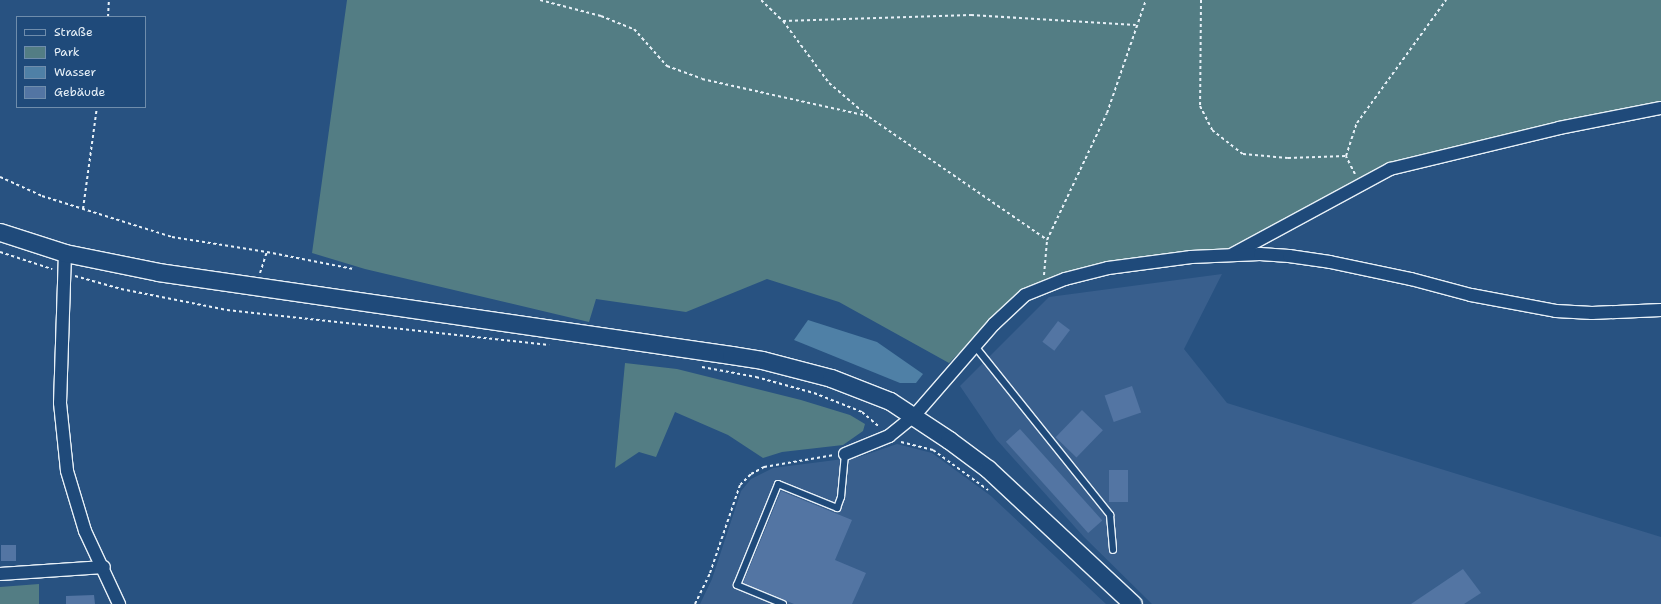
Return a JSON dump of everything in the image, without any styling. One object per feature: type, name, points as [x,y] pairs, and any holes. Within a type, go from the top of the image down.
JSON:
[{"type":"main road","points":[[0,232],[65,253],[254,287],[762,360],[856,387],[890,401],[914,416],[988,469],[1133,604]]},
{"type":"street","points":[[1232,255],[1390,169],[1559,128],[1661,108]]},
{"type":"street","points":[[65,253],[63,273],[60,403],[63,444],[74,500],[86,531],[104,567],[119,604]]},
{"type":"street","points":[[845,454],[889,436],[914,416],[974,345],[1009,308],[1025,295],[1043,286],[1084,274],[1142,262],[1232,255],[1289,256],[1330,262],[1410,279],[1471,295],[1556,311],[1592,313],[1661,310]]},
{"type":"street","points":[[0,574],[104,567]]},
{"type":"lane","points":[[974,345],[1110,515],[1114,550]]},
{"type":"lane","points":[[783,604],[737,585],[778,484],[837,508],[841,497],[845,454]]},
{"type":"path","points":[[108,16],[109,0]]},
{"type":"path","points":[[540,0],[601,16],[634,29],[667,66],[702,79],[869,117]]},
{"type":"path","points":[[761,0],[783,22],[829,83],[869,117],[1047,240]]},
{"type":"path","points":[[1043,286],[1047,240],[1107,113],[1136,25],[1146,0]]},
{"type":"path","points":[[1201,0],[1202,32],[1198,74],[1200,106],[1212,130],[1243,154],[1288,158],[1346,156]]},
{"type":"path","points":[[1360,184],[1346,156],[1357,123],[1446,0]]},
{"type":"path","points":[[783,22],[971,15],[1136,25]]},
{"type":"path","points":[[82,209],[97,108]]},
{"type":"path","points":[[0,177],[42,196],[172,237],[267,252],[353,269]]},
{"type":"path","points":[[0,252],[63,273],[121,289],[227,310],[554,345]]},
{"type":"path","points":[[254,287],[267,252]]},
{"type":"path","points":[[696,365],[756,377],[838,401],[862,412],[889,436],[902,442],[933,450],[992,493]]},
{"type":"path","points":[[695,604],[710,573],[740,485],[751,474],[764,467],[845,454]]},
{"type":"shaded area","points":[[1222,274],[1184,349],[1227,403],[1661,537],[1661,604],[1152,604],[1084,537],[996,439],[960,386],[1049,297]]},
{"type":"shaded area","points":[[897,444],[932,453],[991,496],[1106,604],[700,604],[712,579],[741,491],[751,479],[773,468],[859,457]]},
{"type":"green space","points":[[347,0],[1661,0],[1661,105],[1387,167],[1219,253],[1061,275],[1002,310],[949,363],[839,302],[767,279],[686,312],[596,299],[589,322],[365,269],[312,253]]},
{"type":"green space","points":[[625,363],[677,369],[801,400],[850,415],[865,424],[863,431],[843,445],[782,452],[763,458],[728,435],[675,412],[656,457],[639,452],[615,468]]},
{"type":"green space","points":[[39,584],[39,604],[0,604],[0,587]]},
{"type":"water","points":[[808,320],[877,342],[923,374],[916,383],[900,383],[794,340]]},
{"type":"building","points":[[1058,321],[1070,330],[1054,351],[1042,342]]},
{"type":"building","points":[[1132,386],[1141,412],[1114,422],[1105,395]]},
{"type":"building","points":[[1082,410],[1103,430],[1076,457],[1056,437]]},
{"type":"building","points":[[1020,429],[1102,520],[1088,533],[1006,442]]},
{"type":"building","points":[[1109,470],[1128,470],[1128,502],[1109,502]]},
{"type":"building","points":[[781,491],[852,520],[835,560],[866,573],[852,604],[794,604],[743,583]]},
{"type":"building","points":[[1,545],[16,545],[16,561],[1,561]]},
{"type":"building","points":[[1463,569],[1481,593],[1464,604],[1411,604]]},
{"type":"building","points":[[94,595],[95,604],[66,604],[66,596]]}]
